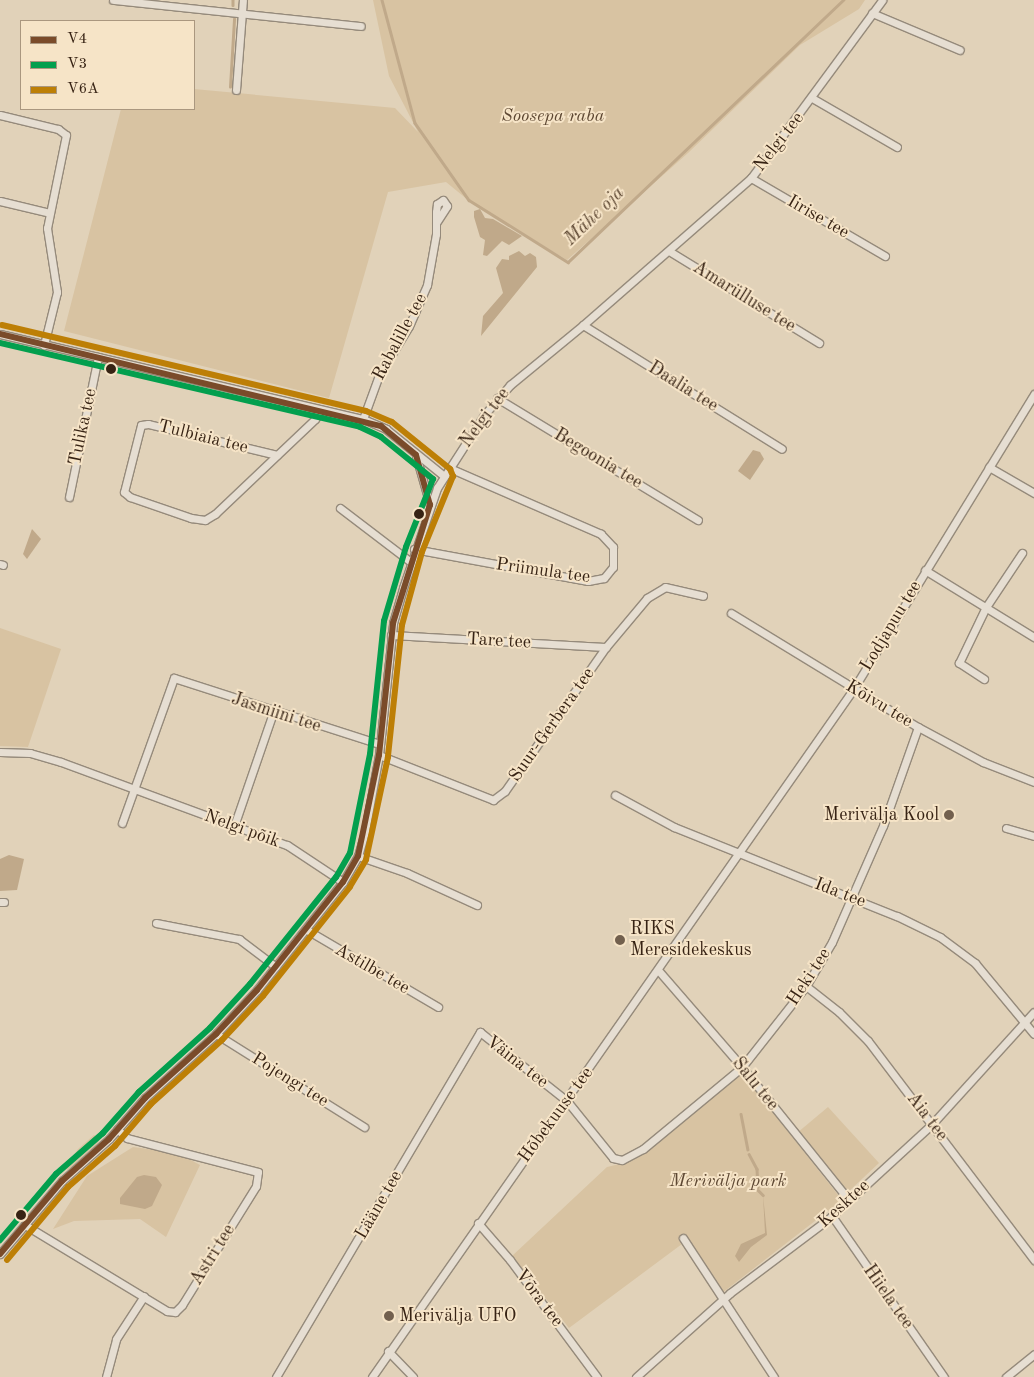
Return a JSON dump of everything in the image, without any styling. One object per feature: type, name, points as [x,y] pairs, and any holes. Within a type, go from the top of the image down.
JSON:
[{"type":"street","points":[[113,0],[361,26]]},
{"type":"street","points":[[236,90],[243,0]]},
{"type":"street","name":"Nelgi tee","points":[[0,1254],[62,1181],[117,1130],[145,1098],[216,1034],[307,930],[343,882],[358,856],[379,755],[391,636],[414,549],[430,505],[444,476],[498,398],[669,251],[750,178],[812,98],[882,0]]},
{"type":"street","points":[[872,13],[960,50]]},
{"type":"street","points":[[812,98],[897,147]]},
{"type":"street","points":[[0,115],[58,128],[66,135],[47,235],[57,292],[44,345]]},
{"type":"street","name":"Iirise tee","points":[[750,178],[885,256]]},
{"type":"street","points":[[0,202],[50,213]]},
{"type":"street","name":"Rabalille tee","points":[[363,419],[379,375],[409,326],[427,285],[436,223]]},
{"type":"street","name":"Amarülluse tee","points":[[669,251],[819,343]]},
{"type":"street","name":"Daalia tee","points":[[583,325],[782,449]]},
{"type":"street","points":[[0,334],[363,419],[386,428],[416,456],[444,476]]},
{"type":"street","name":"Tulika tee","points":[[68,496],[98,357]]},
{"type":"street","name":"Begoonia tee","points":[[498,398],[698,520]]},
{"type":"street","name":"Lodjapuu tee","points":[[740,854],[854,688],[1033,398]]},
{"type":"street","name":"Tulbiaia tee","points":[[277,456],[148,424],[141,425],[124,492],[130,497],[205,520],[277,456],[316,419],[321,410]]},
{"type":"street","points":[[416,456],[430,505]]},
{"type":"street","points":[[990,467],[1034,493]]},
{"type":"street","name":"Priimula tee","points":[[414,549],[588,581],[604,578],[613,567],[613,547],[601,534],[449,468]]},
{"type":"street","points":[[340,508],[411,562]]},
{"type":"street","points":[[984,679],[959,662],[986,607],[1022,553]]},
{"type":"street","points":[[926,570],[1034,637]]},
{"type":"street","name":"Suur-Gerbera tee","points":[[379,755],[493,800],[505,791],[606,647],[647,598],[665,587],[702,596]]},
{"type":"street","name":"Kõivu tee","points":[[731,613],[918,727],[983,762],[1034,782]]},
{"type":"street","name":"Tare tee","points":[[391,636],[606,647]]},
{"type":"street","name":"Jasmiini tee","points":[[134,790],[174,678],[380,744]]},
{"type":"street","points":[[234,826],[274,710]]},
{"type":"street","name":"Heki tee","points":[[614,1158],[622,1160],[634,1156],[742,1067],[806,986],[853,898],[902,778],[918,727]]},
{"type":"street","name":"Nelgi põik","points":[[0,752],[46,758],[287,845],[343,882]]},
{"type":"street","points":[[122,823],[134,790]]},
{"type":"street","name":"Ida tee","points":[[615,795],[674,827],[853,898],[940,937],[974,963],[1026,1021],[1034,1034]]},
{"type":"street","points":[[1006,828],[1034,836]]},
{"type":"street","name":"Hõbekuuse tee","points":[[372,1377],[388,1351],[478,1223],[567,1101],[732,860],[740,854]]},
{"type":"street","points":[[358,856],[407,873],[477,904]]},
{"type":"street","points":[[156,923],[239,940],[276,967]]},
{"type":"street","name":"Astilbe tee","points":[[307,930],[438,1007]]},
{"type":"street","name":"Salu tee","points":[[658,970],[742,1067],[849,1200]]},
{"type":"street","name":"Aia tee","points":[[806,986],[839,1012],[868,1041],[1034,1260]]},
{"type":"street","name":"Kesktee","points":[[636,1377],[724,1298],[832,1216],[932,1124],[1034,1012]]},
{"type":"street","name":"Väina tee","points":[[480,1032],[567,1101],[614,1158]]},
{"type":"street","name":"Lääne tee","points":[[276,1377],[480,1032]]},
{"type":"street","name":"Pojengi tee","points":[[216,1034],[364,1127]]},
{"type":"street","name":"Astri tee","points":[[24,1225],[167,1311],[175,1312],[182,1305],[256,1186],[258,1172],[127,1138],[117,1130]]},
{"type":"street","name":"Hiiela tee","points":[[832,1216],[944,1377]]},
{"type":"street","name":"Võra tee","points":[[478,1223],[510,1260],[597,1377]]},
{"type":"street","points":[[683,1238],[774,1377]]},
{"type":"street","points":[[106,1377],[116,1339],[144,1296]]},
{"type":"street","points":[[388,1351],[413,1377]]},
{"type":"street","points":[[1006,1377],[1034,1354]]},
{"type":"green space","name":"Soosepa raba","points":[[373,0],[865,0],[859,9],[800,45],[688,153],[567,260],[468,200],[446,182],[388,192],[329,398],[64,331],[121,110],[195,110],[195,89],[395,108],[418,132],[389,76]]},
{"type":"green space","points":[[0,628],[61,649],[28,747],[0,746]]},
{"type":"green space","name":"Merivälja park","points":[[740,1071],[842,1200],[717,1297],[682,1244],[569,1328],[512,1256],[607,1167],[628,1162]]},
{"type":"green space","points":[[828,1107],[879,1163],[846,1194],[797,1133]]},
{"type":"green space","points":[[94,1135],[100,1139],[97,1145],[68,1170],[64,1168],[78,1149]]},
{"type":"green space","points":[[133,1147],[178,1153],[200,1165],[166,1237],[140,1219],[74,1221],[53,1229],[87,1176]]},
{"type":"shaded area","points":[[480,209],[485,218],[493,219],[522,236],[509,245],[502,241],[487,256],[483,255],[485,240],[480,237],[474,217],[474,211]]},
{"type":"shaded area","points":[[519,251],[525,256],[530,253],[536,257],[537,267],[481,336],[483,316],[503,293],[496,268],[502,259],[509,260],[509,256]]},
{"type":"shaded area","points":[[753,450],[760,452],[764,459],[750,480],[738,471]]},
{"type":"shaded area","points":[[32,529],[41,539],[27,559],[23,554]]},
{"type":"shaded area","points":[[9,855],[24,859],[17,890],[0,891],[0,859]]},
{"type":"shaded area","points":[[144,1175],[156,1177],[162,1185],[152,1206],[145,1209],[120,1204],[120,1198],[137,1177]]},
{"type":"shaded area","points":[[763,1195],[767,1235],[751,1247],[739,1262],[735,1256],[741,1244],[765,1233]]},
{"type":"waterway","points":[[233,0],[233,5]]},
{"type":"waterway","name":"Mähe oja","points":[[382,0],[415,123],[469,200],[568,262],[843,0]]},
{"type":"waterway","points":[[230,87],[234,19]]},
{"type":"waterway","points":[[741,1114],[748,1149]]},
{"type":"waterway","points":[[749,1154],[757,1169],[758,1187]]},
{"type":"waterway","points":[[758,1190],[763,1195]]},
{"type":"transit line","name":"V6A","points":[[2,325],[366,411],[392,422],[450,469],[453,476],[422,552],[402,625],[388,757],[366,860],[350,887],[263,996],[222,1040],[151,1104],[115,1146],[68,1187],[7,1260]]},
{"type":"transit line","name":"V4","points":[[0,334],[381,426],[416,455],[430,505]]},
{"type":"transit line","name":"V3","points":[[0,343],[360,427],[381,437],[433,479],[406,547],[384,621],[370,754],[350,853],[336,877],[250,984],[210,1028],[139,1092],[103,1133],[56,1174],[0,1240]]},
{"type":"transit line","name":"V4","points":[[0,1254],[62,1181],[109,1139],[145,1098],[216,1034],[257,990],[343,882],[358,856],[379,755],[393,623],[430,505]]},
{"type":"place","name":"Merivälja Kool","points":[[949,815]]},
{"type":"place","name":"RIKS Meresidekeskus","points":[[620,940]]},
{"type":"place","name":"Merivälja UFO","points":[[389,1316]]}]
